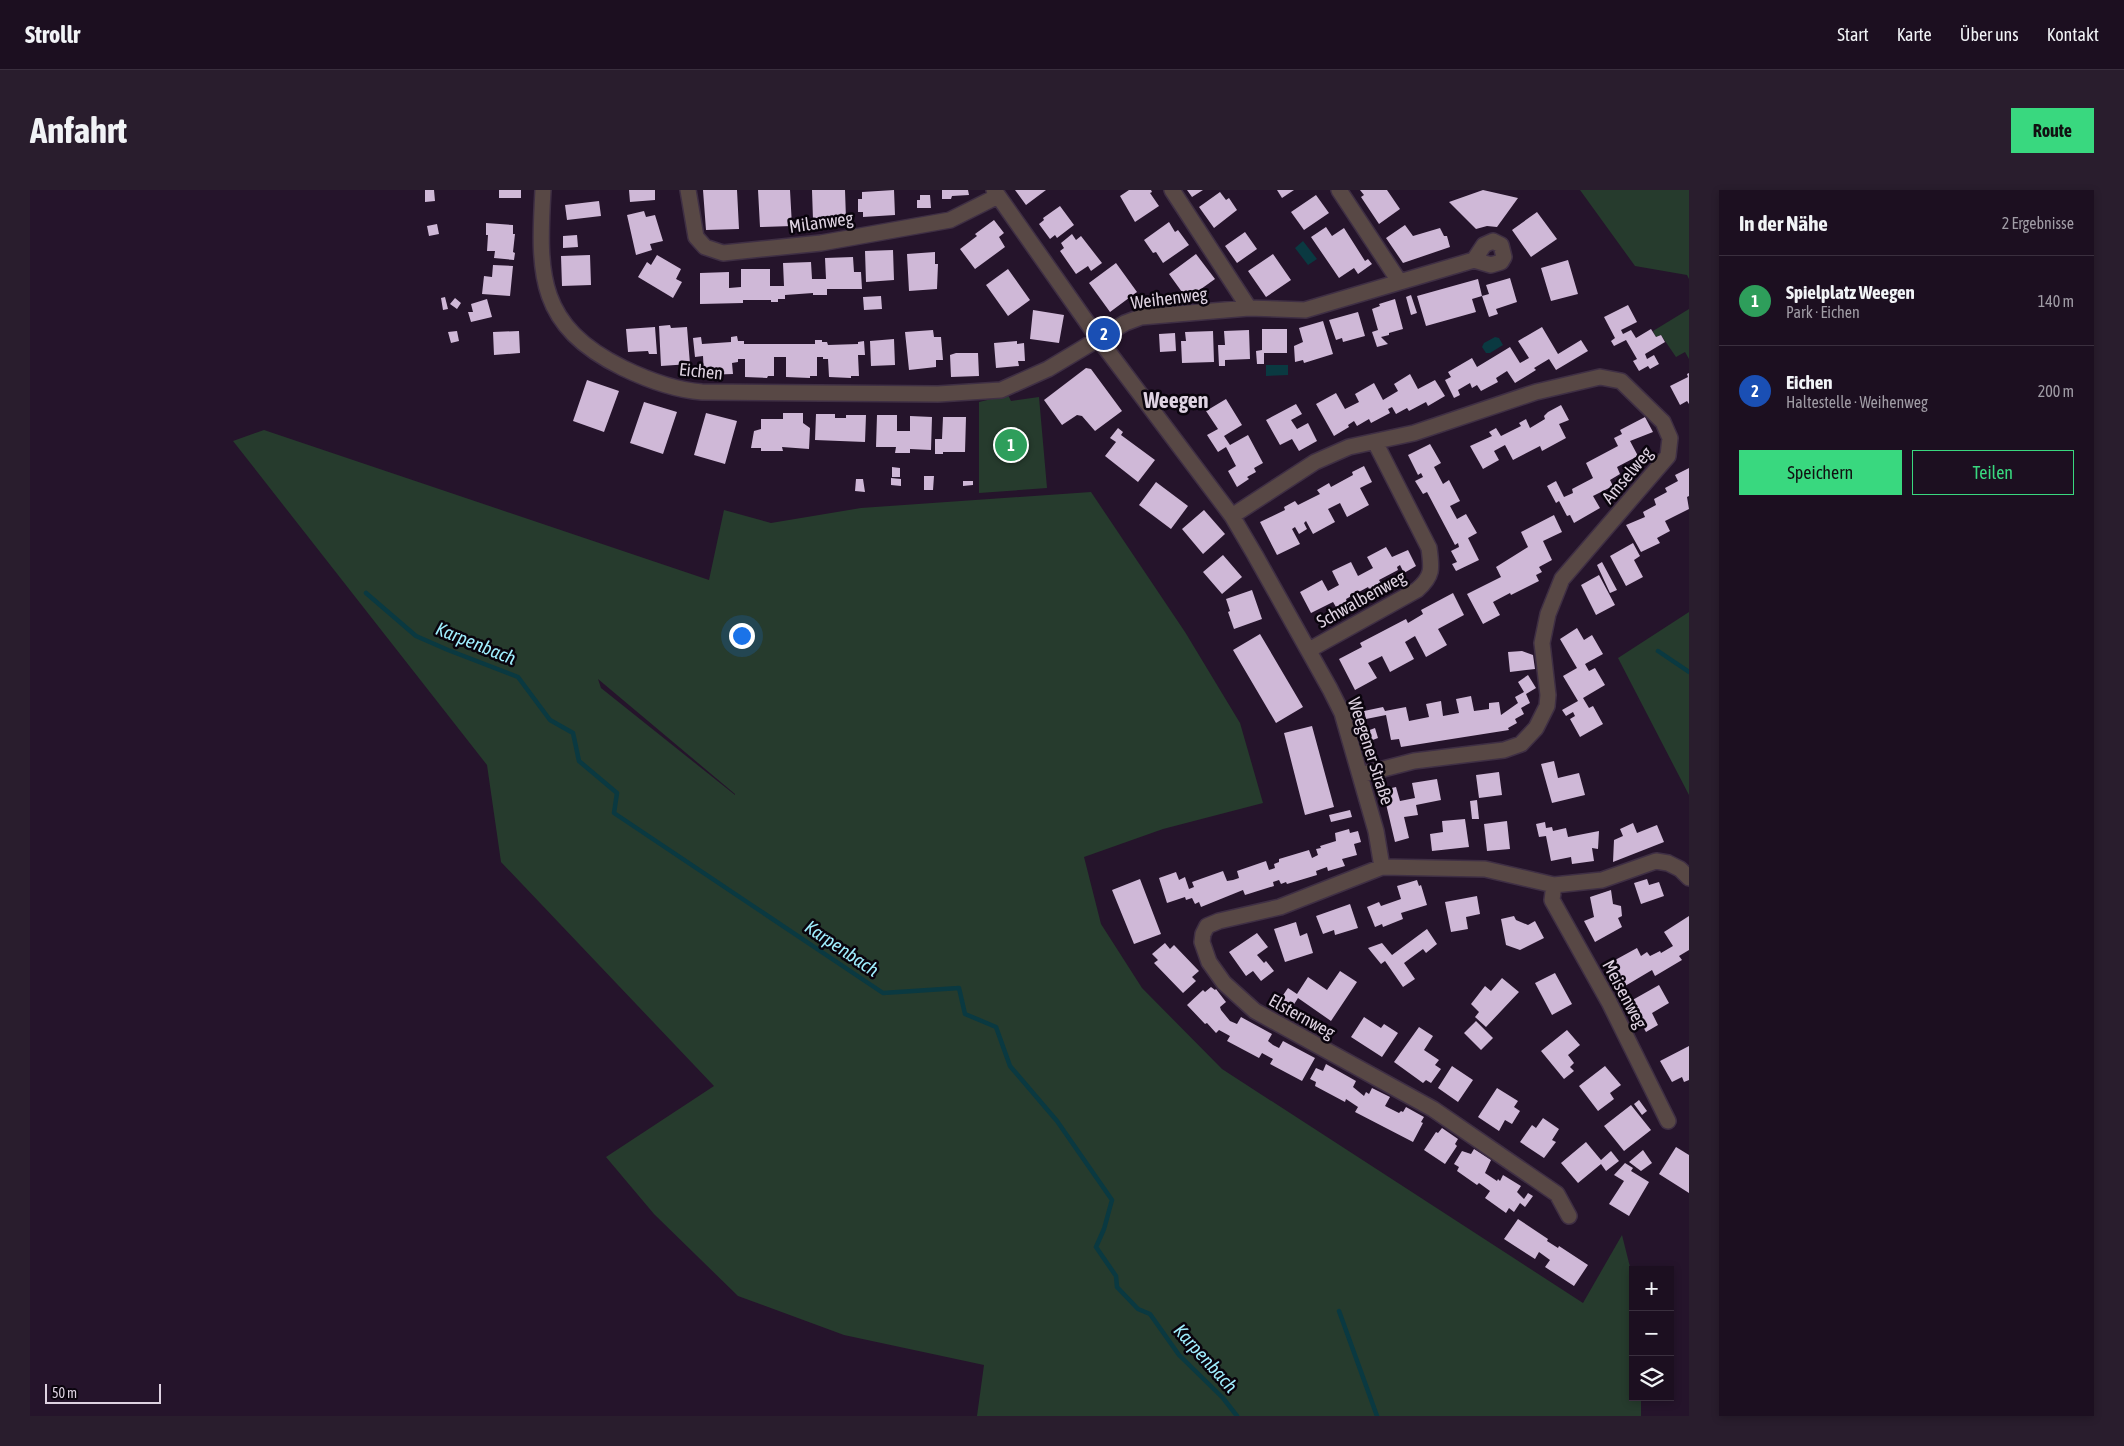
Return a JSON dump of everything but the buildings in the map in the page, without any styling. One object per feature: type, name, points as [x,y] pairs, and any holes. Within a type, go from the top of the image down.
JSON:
[{"type":"street","name":"Eichen","points":[[543,190],[541,223],[543,272],[555,312],[568,330],[586,347],[645,378],[686,391],[938,394],[1001,390],[1048,369],[1098,338]]},
{"type":"street","name":"Milanweg","points":[[688,190],[696,237],[705,247],[723,253],[822,243],[950,220],[996,193]]},
{"type":"street","name":"Weihenweg","points":[[1172,190],[1249,308]]},
{"type":"street","points":[[1339,190],[1399,281]]},
{"type":"street","name":"Weegener Straße","points":[[996,193],[1098,338],[1232,516],[1309,650],[1342,713],[1376,831],[1382,867]]},
{"type":"street","name":"Weihenweg","points":[[1098,338],[1124,323],[1141,317],[1249,308],[1305,310],[1474,260]]},
{"type":"street","name":"Amselweg","points":[[1232,516],[1315,462],[1350,447],[1414,433],[1536,392],[1600,377],[1621,381],[1663,422],[1670,438],[1668,456],[1562,578],[1548,614],[1542,643],[1548,695],[1547,706],[1536,728],[1521,744],[1504,750],[1414,762],[1360,775]]},
{"type":"street","name":"Schwalbenweg","points":[[1309,650],[1417,590],[1429,580],[1432,566],[1429,548],[1375,442]]},
{"type":"street","points":[[1382,867],[1484,869],[1554,885],[1602,880],[1656,861],[1668,863],[1680,869],[1689,878]]},
{"type":"street","name":"Elsternweg","points":[[1382,867],[1280,907],[1219,921],[1207,926],[1202,942],[1209,962],[1224,983],[1255,1011],[1433,1109],[1557,1194],[1569,1216]]},
{"type":"street","name":"Meisenweg","points":[[1554,885],[1552,900],[1609,1002],[1668,1121]]},
{"type":"shaded area","points":[[1580,190],[1689,190],[1689,279],[1687,275],[1635,266]]},
{"type":"shaded area","points":[[1303,241],[1317,259],[1308,265],[1295,248]]},
{"type":"shaded area","points":[[1689,309],[1689,359],[1685,352],[1676,357],[1661,335],[1656,337],[1653,331]]},
{"type":"shaded area","points":[[1495,337],[1499,338],[1503,345],[1490,353],[1486,353],[1482,347],[1484,343]]},
{"type":"shaded area","points":[[1266,365],[1288,365],[1288,375],[1266,376]]},
{"type":"shaded area","points":[[1008,395],[1011,401],[1039,397],[1047,488],[979,493],[979,402]]},
{"type":"shaded area","points":[[264,430],[709,580],[724,510],[771,523],[861,508],[1091,492],[1185,632],[1240,723],[1263,803],[1163,829],[1084,857],[1101,924],[1142,988],[1222,1069],[1583,1303],[1622,1235],[1630,1266],[1629,1401],[1641,1401],[1641,1416],[977,1416],[984,1365],[844,1335],[738,1296],[654,1214],[606,1157],[714,1086],[501,862],[487,765],[233,441]],"holes":[[[598,679],[735,794],[601,688]]]},
{"type":"shaded area","points":[[1689,612],[1689,795],[1618,658]]},
{"type":"waterway","name":"Karpenbach","points":[[366,593],[416,636],[518,677],[550,720],[573,733],[579,761],[617,793],[614,813],[883,993],[959,988],[965,1014],[996,1027],[1010,1066],[1057,1121],[1112,1200],[1104,1229],[1096,1247],[1116,1276],[1117,1287],[1138,1309],[1150,1314],[1179,1355],[1223,1398],[1237,1416]]},
{"type":"waterway","points":[[1658,651],[1689,672]]},
{"type":"waterway","points":[[1339,1311],[1377,1416]]},
{"type":"place","name":"Eichen","points":[[1104,334]]},
{"type":"place","name":"Spielplatz Weegen","points":[[1011,445]]},
{"type":"district","name":"Weegen","points":[[1176,400]]}]
